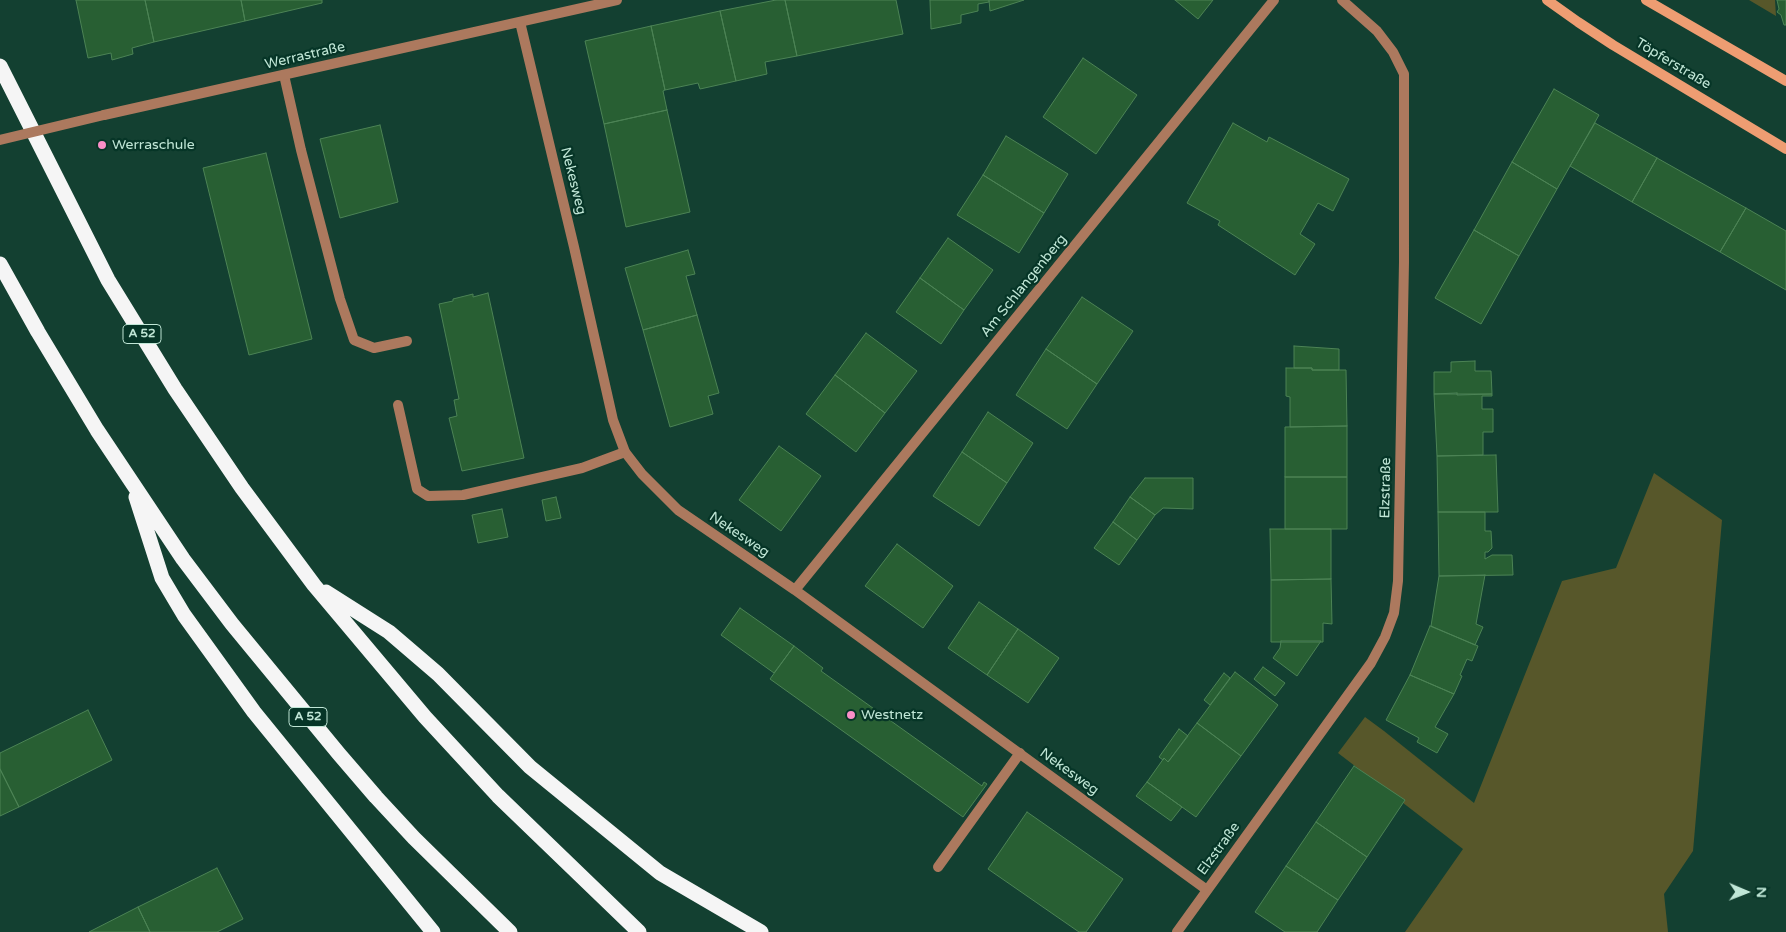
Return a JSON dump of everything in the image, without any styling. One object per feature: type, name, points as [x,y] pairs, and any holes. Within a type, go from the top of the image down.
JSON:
[{"type":"highway","name":"A 52","points":[[0,66],[108,280],[175,389],[242,488],[314,585],[425,716],[498,796],[639,932]]},
{"type":"highway","name":"A 52","points":[[0,264],[43,340],[131,481],[194,574],[339,754],[414,838],[510,932]]},
{"type":"highway","points":[[131,481],[162,578],[184,615],[254,712],[434,932]]},
{"type":"highway","points":[[314,585],[389,632],[438,674],[530,766],[660,873],[761,932]]},
{"type":"main road","name":"Töpferstraße","points":[[1547,0],[1606,40],[1786,149]]},
{"type":"main road","points":[[1646,0],[1786,81]]},
{"type":"street","name":"Werrastraße","points":[[0,140],[617,0]]},
{"type":"street","name":"Am Schlangenberg","points":[[795,590],[1274,0]]},
{"type":"street","name":"Elzstraße","points":[[1177,932],[1371,662],[1386,637],[1394,613],[1399,561],[1404,262],[1404,74],[1393,52],[1377,31],[1342,0]]},
{"type":"street","name":"Nekesweg","points":[[520,22],[574,246],[613,420],[625,452],[642,474],[678,510],[795,590],[1207,890]]},
{"type":"street","points":[[284,75],[300,150],[340,299],[354,340],[374,348],[407,341]]},
{"type":"street","points":[[398,405],[417,489],[428,496],[472,493],[582,468],[625,452]]},
{"type":"street","points":[[938,867],[1020,754]]},
{"type":"shaded area","points":[[1749,0],[1775,0],[1776,16]]},
{"type":"shaded area","points":[[1654,473],[1722,520],[1693,851],[1664,894],[1668,932],[1405,932],[1463,849],[1338,753],[1365,717],[1474,803],[1562,581],[1616,568]]},
{"type":"building","points":[[76,0],[145,0],[154,42],[132,48],[133,54],[112,60],[111,53],[88,58]]},
{"type":"building","points":[[145,0],[241,0],[245,21],[154,42]]},
{"type":"building","points":[[241,0],[322,0],[322,3],[245,21]]},
{"type":"building","points":[[776,0],[785,0],[797,56],[765,62],[767,74],[736,81],[720,11]]},
{"type":"building","points":[[785,0],[896,0],[903,34],[797,56]]},
{"type":"building","points":[[930,0],[989,0],[989,2],[978,4],[978,11],[961,15],[961,23],[931,29]]},
{"type":"building","points":[[989,0],[1024,0],[990,11]]},
{"type":"building","points":[[1175,0],[1213,0],[1198,19]]},
{"type":"building","points":[[1777,0],[1786,0],[1786,25],[1784,25],[1781,15],[1777,12],[1779,9]]},
{"type":"building","points":[[720,11],[736,81],[700,89],[698,83],[665,90],[651,26]]},
{"type":"building","points":[[651,26],[665,90],[663,91],[667,110],[604,124],[585,41]]},
{"type":"building","points":[[1083,58],[1137,95],[1096,154],[1043,117]]},
{"type":"building","points":[[1554,89],[1599,115],[1557,189],[1512,162]]},
{"type":"building","points":[[667,110],[690,212],[626,227],[604,124]]},
{"type":"building","points":[[1233,123],[1267,142],[1269,137],[1349,179],[1333,211],[1318,203],[1300,234],[1315,244],[1295,275],[1218,225],[1220,221],[1187,203]]},
{"type":"building","points":[[1595,123],[1657,158],[1632,202],[1570,166]]},
{"type":"building","points":[[380,125],[398,202],[340,218],[320,139]]},
{"type":"building","points":[[1006,136],[1068,174],[1044,213],[983,175]]},
{"type":"building","points":[[266,153],[312,339],[249,355],[203,168]]},
{"type":"building","points":[[1657,158],[1746,208],[1720,252],[1632,202]]},
{"type":"building","points":[[1512,162],[1557,189],[1519,256],[1474,230]]},
{"type":"building","points":[[983,175],[1044,213],[1019,253],[957,215]]},
{"type":"building","points":[[1746,208],[1786,231],[1786,290],[1720,252]]},
{"type":"building","points":[[1474,230],[1519,256],[1481,324],[1435,298]]},
{"type":"building","points":[[948,238],[993,270],[964,310],[920,278]]},
{"type":"building","points":[[688,250],[695,274],[686,276],[697,315],[643,330],[625,268]]},
{"type":"building","points":[[920,278],[964,310],[941,344],[896,312]]},
{"type":"building","points":[[488,293],[524,458],[462,471],[449,418],[457,416],[454,400],[459,399],[439,304],[473,294],[473,297]]},
{"type":"building","points":[[1082,297],[1133,331],[1097,384],[1046,349]]},
{"type":"building","points":[[697,315],[719,393],[708,396],[713,414],[670,427],[643,330]]},
{"type":"building","points":[[866,333],[917,371],[885,413],[835,375]]},
{"type":"building","points":[[1294,346],[1339,349],[1339,370],[1294,368]]},
{"type":"building","points":[[1046,349],[1097,384],[1067,429],[1016,395]]},
{"type":"building","points":[[1475,361],[1475,371],[1491,371],[1492,394],[1434,394],[1434,372],[1451,372],[1451,362]]},
{"type":"building","points":[[1286,368],[1346,370],[1347,426],[1290,427],[1290,397],[1286,396]]},
{"type":"building","points":[[835,375],[885,413],[856,452],[806,414]]},
{"type":"building","points":[[1457,393],[1457,395],[1492,394],[1492,396],[1482,396],[1482,409],[1493,409],[1493,432],[1483,432],[1483,455],[1437,456],[1434,394]]},
{"type":"building","points":[[988,412],[1033,443],[1007,483],[962,452]]},
{"type":"building","points":[[1347,426],[1347,477],[1285,477],[1285,427]]},
{"type":"building","points":[[779,446],[821,476],[781,531],[739,500]]},
{"type":"building","points":[[962,452],[1007,483],[979,526],[933,496]]},
{"type":"building","points":[[1496,455],[1498,512],[1438,512],[1437,456]]},
{"type":"building","points":[[1285,477],[1347,477],[1347,529],[1285,529]]},
{"type":"building","points":[[1145,478],[1193,478],[1193,509],[1163,508],[1155,515],[1130,497]]},
{"type":"building","points":[[556,497],[561,518],[546,521],[542,500]]},
{"type":"building","points":[[1130,497],[1155,515],[1137,540],[1113,522]]},
{"type":"building","points":[[502,509],[508,537],[478,543],[472,515]]},
{"type":"building","points":[[1438,512],[1485,512],[1485,531],[1491,531],[1492,548],[1485,552],[1485,559],[1492,555],[1512,555],[1513,575],[1439,576]]},
{"type":"building","points":[[1113,522],[1137,540],[1119,565],[1094,548]]},
{"type":"building","points":[[1270,529],[1331,529],[1331,579],[1271,580]]},
{"type":"building","points":[[897,544],[953,586],[923,628],[865,586]]},
{"type":"building","points":[[1485,575],[1476,624],[1483,627],[1475,645],[1431,626],[1439,576]]},
{"type":"building","points":[[1331,579],[1332,624],[1323,623],[1323,642],[1271,642],[1271,580]]},
{"type":"building","points":[[979,602],[1018,629],[987,675],[948,648]]},
{"type":"building","points":[[740,608],[794,646],[774,673],[721,635]]},
{"type":"building","points":[[1430,626],[1478,646],[1472,661],[1467,659],[1454,694],[1410,675]]},
{"type":"building","points":[[1018,629],[1059,658],[1028,703],[987,675]]},
{"type":"building","points":[[1281,641],[1321,641],[1297,676],[1273,658],[1280,648]]},
{"type":"building","name":"Westnetz","points":[[794,646],[823,668],[821,671],[982,786],[984,782],[987,784],[963,817],[770,679]]},
{"type":"building","points":[[1263,667],[1285,683],[1275,696],[1254,679]]},
{"type":"building","points":[[1235,672],[1278,705],[1241,756],[1197,723]]},
{"type":"building","points":[[1224,673],[1230,678],[1210,705],[1204,700]]},
{"type":"building","points":[[1410,675],[1454,694],[1435,727],[1448,734],[1437,753],[1417,742],[1419,738],[1386,720]]},
{"type":"building","points":[[88,710],[112,760],[19,807],[0,769],[0,753]]},
{"type":"building","points":[[1197,723],[1241,756],[1196,817],[1147,782],[1164,758],[1168,762]]},
{"type":"building","points":[[1179,729],[1188,736],[1168,762],[1164,758],[1163,760],[1159,757]]},
{"type":"building","points":[[1354,766],[1405,800],[1367,857],[1316,822]]},
{"type":"building","points":[[0,769],[19,807],[0,816]]},
{"type":"building","points":[[1147,782],[1182,807],[1171,821],[1136,796]]},
{"type":"building","points":[[1027,812],[1123,879],[1086,932],[1079,932],[988,869]]},
{"type":"building","points":[[1316,822],[1367,857],[1338,900],[1286,866]]},
{"type":"building","points":[[1286,866],[1338,900],[1317,932],[1285,932],[1255,912]]},
{"type":"building","points":[[217,868],[243,919],[217,932],[150,932],[138,907]]},
{"type":"building","points":[[138,907],[150,932],[89,932]]},
{"type":"place","name":"Werraschule","points":[[102,145]]},
{"type":"place","name":"Westnetz","points":[[851,715]]}]
